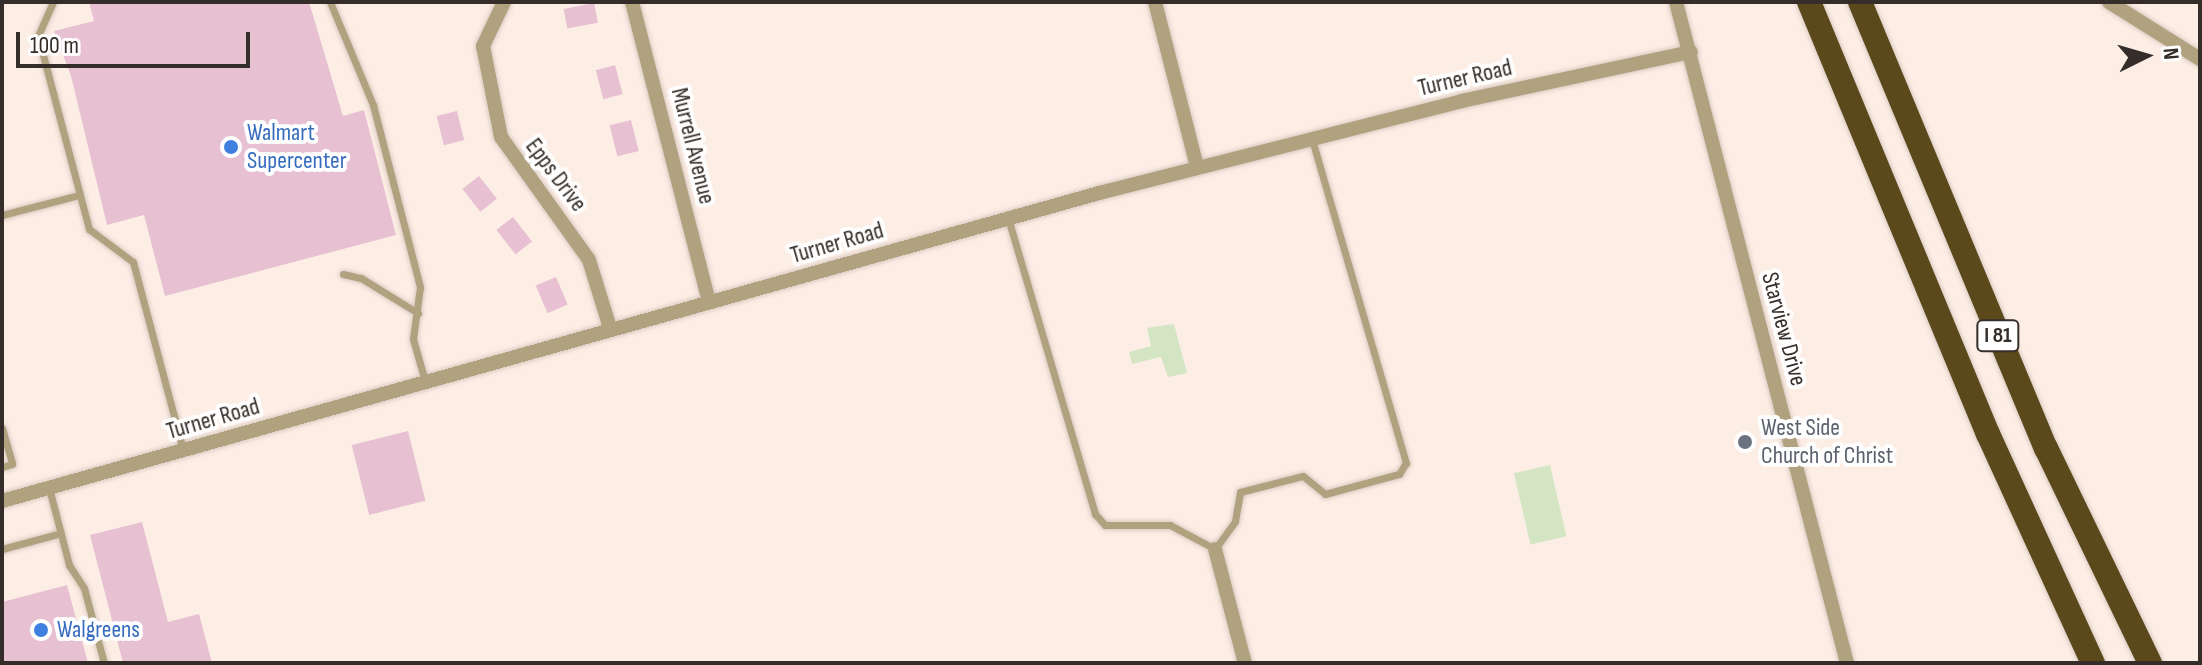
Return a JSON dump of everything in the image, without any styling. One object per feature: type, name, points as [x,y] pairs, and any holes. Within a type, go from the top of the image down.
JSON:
[{"type":"highway","name":"I 81","points":[[1809,2],[1988,434],[2093,663]]},
{"type":"highway","name":"I 81","points":[[1860,2],[2046,448],[2150,663]]},
{"type":"street","name":"Epps Drive","points":[[504,2],[483,46],[501,137],[589,260],[610,328]]},
{"type":"street","name":"Murrell Avenue","points":[[632,2],[709,301]]},
{"type":"street","points":[[1155,2],[1197,167]]},
{"type":"street","name":"Starview Drive","points":[[1676,2],[1847,663]]},
{"type":"street","points":[[2109,2],[2200,59]]},
{"type":"street","name":"Turner Road","points":[[3,497],[49,488],[610,328],[1197,167],[1691,52]]},
{"type":"street","points":[[1215,549],[1245,663]]},
{"type":"lane","points":[[53,2],[38,36],[79,195],[89,229],[133,262],[183,450]]},
{"type":"lane","points":[[330,2],[373,105],[420,287],[413,339],[425,381]]},
{"type":"lane","points":[[1008,218],[1095,514],[1105,525],[1170,525],[1215,549],[1235,521],[1240,492],[1303,476],[1325,494],[1399,474],[1406,463],[1312,138]]},
{"type":"lane","points":[[2,215],[79,195]]},
{"type":"lane","points":[[343,274],[361,278],[418,313]]},
{"type":"lane","points":[[2,428],[12,464],[2,467]]},
{"type":"lane","points":[[49,488],[69,565],[84,588],[104,663]]},
{"type":"lane","points":[[2,549],[61,533]]},
{"type":"green space","points":[[1174,324],[1187,373],[1168,377],[1161,357],[1132,364],[1129,352],[1151,346],[1147,328]]},
{"type":"green space","points":[[1550,465],[1566,536],[1530,544],[1514,473]]},
{"type":"building","name":"Walmart Supercenter","points":[[89,2],[309,2],[343,116],[364,110],[396,235],[165,296],[144,215],[107,225],[71,76],[54,31],[94,21]]},
{"type":"building","points":[[594,3],[598,23],[567,29],[564,9]]},
{"type":"building","points":[[615,65],[623,94],[603,99],[596,70]]},
{"type":"building","points":[[457,111],[464,140],[444,145],[437,116]]},
{"type":"building","points":[[631,120],[639,151],[617,156],[610,125]]},
{"type":"building","points":[[479,176],[497,199],[480,212],[462,189]]},
{"type":"building","points":[[513,217],[532,241],[516,254],[496,230]]},
{"type":"building","points":[[556,277],[568,305],[547,313],[536,286]]},
{"type":"building","points":[[408,431],[425,501],[369,515],[352,445]]},
{"type":"building","points":[[142,522],[168,622],[199,614],[212,663],[123,663],[90,535]]},
{"type":"building","name":"Walgreens","points":[[67,585],[88,663],[3,663],[2,602]]},
{"type":"place","name":"Walmart Supercenter","points":[[231,147]]},
{"type":"place","name":"West Side Church of Christ","points":[[1745,442]]},
{"type":"place","name":"Walgreens","points":[[41,630]]}]
